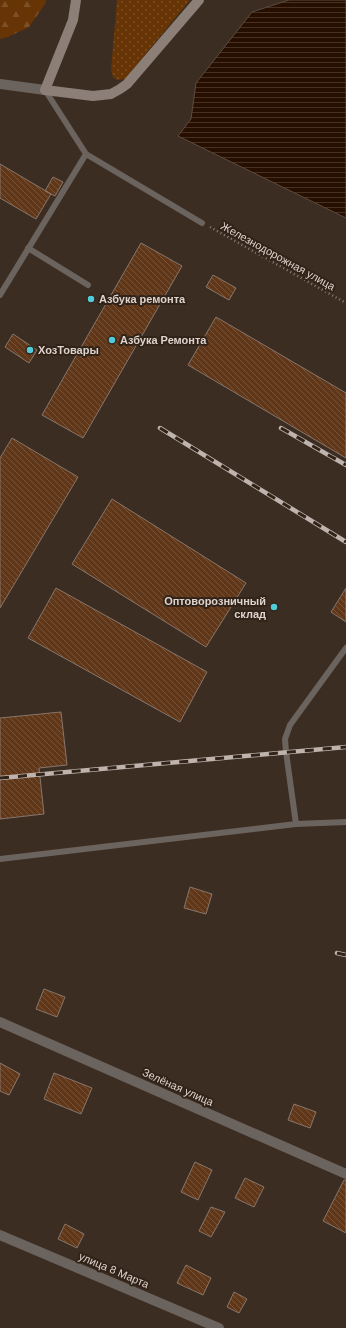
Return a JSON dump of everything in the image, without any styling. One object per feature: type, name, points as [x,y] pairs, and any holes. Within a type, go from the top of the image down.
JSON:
[{"type":"main road","points":[[76,0],[73,20],[45,90],[93,96],[111,94],[120,90],[127,84],[198,0]]},
{"type":"street","points":[[0,84],[45,90]]},
{"type":"street","name":"Зелёная улица","points":[[0,1022],[346,1174]]},
{"type":"street","name":"улица 8 Марта","points":[[0,1235],[219,1328]]},
{"type":"lane","points":[[45,90],[86,154],[202,223]]},
{"type":"lane","points":[[0,295],[86,154]]},
{"type":"lane","points":[[28,248],[88,285]]},
{"type":"lane","points":[[296,824],[285,739],[290,725],[346,648]]},
{"type":"lane","points":[[0,859],[296,824],[346,822]]},
{"type":"path","name":"Железнодорожная улица","points":[[202,223],[346,304]]},
{"type":"green space","points":[[0,0],[46,0],[45,4],[29,27],[8,37],[0,39]]},
{"type":"green space","points":[[117,0],[190,0],[125,79],[117,80],[113,77],[111,70]]},
{"type":"shaded area","points":[[289,0],[346,0],[346,218],[178,136],[191,119],[196,83],[252,12]]},
{"type":"building","points":[[0,164],[51,194],[36,219],[0,198]]},
{"type":"building","points":[[53,177],[63,182],[55,196],[45,191]]},
{"type":"building","name":"Азбука Ремонта","points":[[141,243],[182,266],[83,438],[42,415]]},
{"type":"building","points":[[213,275],[236,288],[229,300],[206,287]]},
{"type":"building","points":[[216,317],[346,393],[346,458],[188,365]]},
{"type":"building","points":[[13,334],[37,350],[29,363],[5,347]]},
{"type":"building","points":[[12,438],[78,477],[0,608],[0,458]]},
{"type":"building","points":[[112,499],[246,583],[206,647],[72,564]]},
{"type":"building","points":[[56,588],[207,672],[180,722],[28,638]]},
{"type":"building","points":[[346,588],[346,622],[331,612]]},
{"type":"building","points":[[61,712],[67,765],[39,768],[44,814],[0,819],[0,718]]},
{"type":"building","points":[[190,887],[212,894],[206,914],[184,908]]},
{"type":"building","points":[[44,989],[65,997],[57,1017],[36,1009]]},
{"type":"building","points":[[0,1063],[20,1074],[9,1095],[0,1091]]},
{"type":"building","points":[[54,1073],[92,1088],[81,1114],[44,1099]]},
{"type":"building","points":[[294,1104],[316,1112],[310,1128],[288,1120]]},
{"type":"building","points":[[195,1162],[212,1170],[198,1200],[181,1192]]},
{"type":"building","points":[[245,1178],[264,1187],[254,1207],[235,1198]]},
{"type":"building","points":[[344,1180],[346,1180],[346,1233],[323,1221]]},
{"type":"building","points":[[211,1207],[225,1212],[211,1237],[199,1231]]},
{"type":"building","points":[[65,1224],[84,1234],[77,1248],[58,1239]]},
{"type":"building","points":[[186,1265],[211,1278],[203,1295],[177,1283]]},
{"type":"building","points":[[234,1292],[247,1299],[239,1313],[227,1307]]},
{"type":"railway","points":[[160,428],[346,542]]},
{"type":"railway","points":[[281,428],[346,465]]},
{"type":"railway","points":[[0,778],[346,747]]},
{"type":"railway","points":[[337,953],[346,955]]},
{"type":"place","name":"Азбука ремонта","points":[[91,299]]},
{"type":"place","name":"Азбука Ремонта","points":[[112,340]]},
{"type":"place","name":"ХозТовары","points":[[30,350]]},
{"type":"place","name":"Оптоворозничный склад","points":[[274,607]]}]
